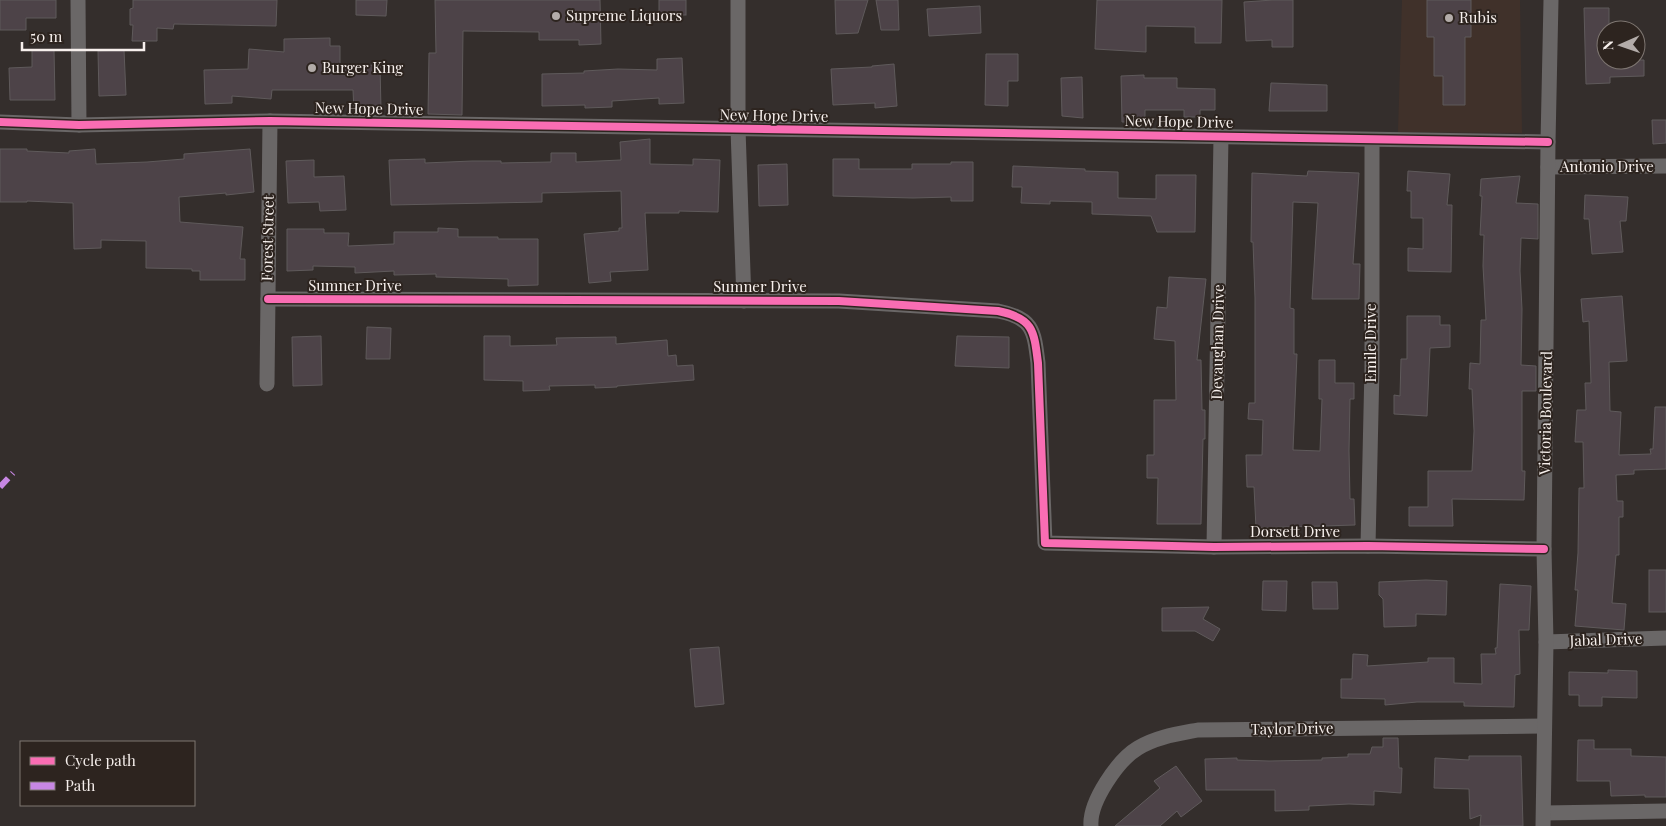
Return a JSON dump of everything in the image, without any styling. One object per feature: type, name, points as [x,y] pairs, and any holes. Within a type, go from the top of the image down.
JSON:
[{"type":"street","points":[[78,0],[79,125]]},
{"type":"street","points":[[738,0],[738,129],[744,301]]},
{"type":"street","name":"Victoria Boulevard","points":[[1544,820],[1546,642],[1544,549],[1551,0]]},
{"type":"street","name":"New Hope Drive","points":[[0,122],[79,125],[270,121],[1548,142]]},
{"type":"street","name":"Forest Street","points":[[267,384],[270,121]]},
{"type":"street","name":"Devaughan Drive","points":[[1214,547],[1221,137]]},
{"type":"street","name":"Emile Drive","points":[[1368,546],[1372,367],[1372,140]]},
{"type":"street","name":"Antonio Drive","points":[[1548,167],[1666,166]]},
{"type":"street","name":"Sumner Drive","points":[[268,299],[839,301],[998,311],[1014,314],[1028,324],[1036,344],[1045,543]]},
{"type":"street","name":"Dorsett Drive","points":[[1045,543],[1214,547],[1368,546],[1544,549]]},
{"type":"street","name":"Jabal Drive","points":[[1546,642],[1666,638]]},
{"type":"street","name":"Taylor Drive","points":[[1091,826],[1093,810],[1102,788],[1117,768],[1136,748],[1157,739],[1198,730],[1544,726]]},
{"type":"street","points":[[1544,820],[1666,811]]},
{"type":"shaded area","points":[[1402,0],[1520,0],[1522,133],[1398,132]]},
{"type":"building","points":[[0,0],[56,0],[56,18],[26,18],[26,30],[0,30]]},
{"type":"building","points":[[133,0],[277,0],[276,26],[174,24],[173,29],[157,28],[157,41],[132,41],[133,25],[130,25],[130,9],[133,8]]},
{"type":"building","points":[[356,0],[387,0],[386,16],[356,15]]},
{"type":"building","points":[[435,0],[600,0],[601,44],[579,45],[579,40],[539,40],[539,32],[463,31],[462,115],[428,114],[429,53],[436,53]]},
{"type":"building","points":[[659,0],[686,0],[686,15],[659,15]]},
{"type":"building","points":[[835,0],[868,0],[858,33],[836,34]]},
{"type":"building","points":[[876,0],[898,0],[899,30],[881,30]]},
{"type":"building","points":[[1097,0],[1222,0],[1221,43],[1195,43],[1195,27],[1146,26],[1146,52],[1095,49]]},
{"type":"building","points":[[1293,0],[1293,47],[1272,47],[1272,40],[1246,41],[1244,2]]},
{"type":"building","points":[[1427,0],[1471,0],[1471,37],[1465,37],[1465,105],[1443,105],[1443,76],[1434,76],[1434,37],[1427,37]]},
{"type":"building","points":[[980,6],[981,33],[929,36],[927,9]]},
{"type":"building","points":[[1584,8],[1609,8],[1609,20],[1596,20],[1596,70],[1644,70],[1644,76],[1610,77],[1610,83],[1586,84]]},
{"type":"building","points":[[330,38],[330,46],[340,46],[340,66],[380,65],[381,110],[354,111],[353,90],[272,90],[271,99],[232,96],[232,103],[205,104],[204,70],[248,69],[249,49],[284,52],[284,39]]},
{"type":"building","points":[[32,50],[54,50],[55,100],[10,100],[9,68],[32,67]]},
{"type":"building","points":[[124,50],[126,95],[99,96],[98,51]]},
{"type":"building","points":[[986,54],[1018,54],[1018,81],[1008,81],[1008,106],[985,105]]},
{"type":"building","points":[[682,58],[684,103],[659,104],[659,98],[612,101],[612,107],[585,108],[585,105],[542,106],[542,74],[584,73],[584,71],[618,69],[657,70],[657,59]]},
{"type":"building","points":[[894,64],[897,106],[875,108],[875,103],[833,105],[831,69]]},
{"type":"building","points":[[1144,75],[1144,78],[1177,78],[1177,88],[1215,89],[1215,110],[1200,110],[1200,117],[1184,117],[1184,110],[1145,110],[1145,122],[1122,122],[1121,76]]},
{"type":"building","points":[[1082,77],[1083,118],[1062,116],[1061,78]]},
{"type":"building","points":[[1271,83],[1327,85],[1327,111],[1269,111]]},
{"type":"building","points":[[1652,120],[1666,120],[1666,143],[1653,144]]},
{"type":"building","points":[[650,139],[650,164],[693,165],[693,159],[720,160],[718,212],[679,211],[679,213],[645,213],[648,270],[610,272],[611,281],[589,283],[584,234],[619,231],[619,228],[622,228],[621,191],[542,193],[542,202],[391,205],[389,160],[425,159],[425,163],[472,161],[501,161],[501,163],[551,162],[551,153],[576,153],[576,162],[621,160],[620,142]]},
{"type":"building","points":[[0,149],[27,149],[27,151],[69,153],[69,151],[95,149],[96,164],[184,159],[184,154],[250,149],[254,192],[179,197],[180,222],[243,227],[240,259],[245,259],[245,280],[200,280],[200,271],[192,271],[192,269],[146,268],[146,241],[101,240],[101,248],[74,249],[73,203],[0,202]]},
{"type":"building","points":[[833,159],[859,159],[859,169],[912,169],[912,164],[973,162],[973,201],[951,201],[951,197],[833,196]]},
{"type":"building","points":[[314,160],[314,177],[344,176],[346,210],[320,211],[319,202],[288,203],[286,161]]},
{"type":"building","points":[[787,164],[788,205],[759,206],[758,165]]},
{"type":"building","points":[[1013,166],[1118,172],[1118,198],[1156,199],[1156,175],[1196,175],[1195,232],[1157,232],[1151,216],[1092,214],[1092,202],[1050,201],[1050,204],[1021,203],[1022,187],[1012,187]]},
{"type":"building","points":[[1308,171],[1359,173],[1353,264],[1360,264],[1359,299],[1312,299],[1318,203],[1293,202],[1290,308],[1294,309],[1294,354],[1297,354],[1293,450],[1320,451],[1322,399],[1319,399],[1319,360],[1335,360],[1335,383],[1354,383],[1354,399],[1350,399],[1349,451],[1350,499],[1354,499],[1355,525],[1256,528],[1254,487],[1247,487],[1246,455],[1262,455],[1263,420],[1248,419],[1249,403],[1255,403],[1255,298],[1253,242],[1251,242],[1252,173],[1307,176]]},
{"type":"building","points":[[1408,171],[1450,174],[1447,205],[1452,205],[1451,272],[1408,271],[1408,248],[1423,249],[1423,218],[1411,218],[1411,191],[1407,191]]},
{"type":"building","points":[[1520,176],[1516,203],[1538,204],[1538,239],[1521,238],[1521,365],[1536,366],[1536,391],[1522,391],[1522,471],[1525,471],[1524,500],[1452,499],[1453,526],[1409,526],[1409,507],[1428,507],[1428,471],[1472,471],[1474,431],[1472,389],[1469,389],[1470,363],[1480,364],[1481,320],[1486,320],[1483,266],[1484,235],[1480,235],[1481,179]]},
{"type":"building","points":[[1585,195],[1628,197],[1626,221],[1620,221],[1623,252],[1592,254],[1589,219],[1584,219]]},
{"type":"building","points":[[438,228],[458,229],[458,237],[538,239],[538,285],[508,286],[508,279],[436,277],[436,274],[394,275],[394,271],[355,273],[355,267],[313,266],[313,270],[287,271],[287,229],[324,229],[324,233],[349,233],[348,246],[394,244],[394,232],[438,232]]},
{"type":"building","points":[[1169,277],[1206,279],[1197,360],[1201,360],[1202,410],[1205,410],[1201,524],[1157,524],[1158,478],[1147,478],[1147,455],[1154,455],[1154,400],[1176,400],[1175,341],[1154,339],[1157,307],[1167,308]]},
{"type":"building","points":[[1622,296],[1627,361],[1609,362],[1610,411],[1621,412],[1619,455],[1651,454],[1650,449],[1653,449],[1655,407],[1666,407],[1666,469],[1634,470],[1634,474],[1616,475],[1617,501],[1623,501],[1623,517],[1619,517],[1619,555],[1616,555],[1612,603],[1626,604],[1624,630],[1575,626],[1578,590],[1575,590],[1578,553],[1579,488],[1584,488],[1583,442],[1575,442],[1577,410],[1586,410],[1585,383],[1591,383],[1589,321],[1583,322],[1581,299]]},
{"type":"building","points":[[1407,316],[1440,316],[1440,325],[1450,325],[1450,347],[1430,348],[1427,416],[1394,414],[1394,395],[1400,396],[1401,359],[1407,359]]},
{"type":"building","points":[[367,327],[391,328],[390,359],[366,359]]},
{"type":"building","points":[[321,336],[322,385],[293,386],[292,337]]},
{"type":"building","points":[[484,336],[510,336],[510,346],[557,345],[556,338],[616,337],[616,344],[667,340],[668,356],[676,355],[677,366],[693,365],[694,380],[595,388],[595,385],[549,386],[550,390],[523,391],[523,381],[484,380]]},
{"type":"building","points":[[957,336],[1009,337],[1009,368],[955,366]]},
{"type":"building","points":[[1649,570],[1666,570],[1666,612],[1649,612]]},
{"type":"building","points":[[1263,581],[1287,581],[1286,611],[1262,610]]},
{"type":"building","points":[[1447,581],[1446,615],[1416,614],[1416,626],[1384,627],[1383,599],[1379,595],[1379,582]]},
{"type":"building","points":[[1312,582],[1337,582],[1338,609],[1313,609]]},
{"type":"building","points":[[1500,584],[1531,586],[1529,630],[1519,630],[1520,674],[1515,675],[1514,707],[1464,706],[1464,702],[1417,702],[1385,705],[1385,699],[1341,698],[1341,679],[1352,679],[1353,654],[1368,655],[1367,666],[1428,662],[1428,658],[1454,658],[1454,683],[1482,684],[1481,654],[1496,654]]},
{"type":"building","points":[[1209,607],[1203,619],[1220,629],[1213,641],[1195,631],[1162,631],[1162,608]]},
{"type":"building","points":[[719,647],[724,704],[695,707],[690,649]]},
{"type":"building","points":[[1608,670],[1637,671],[1637,698],[1602,697],[1602,706],[1579,706],[1579,695],[1569,695],[1569,672],[1608,673]]},
{"type":"building","points":[[1383,738],[1398,738],[1399,768],[1402,768],[1401,793],[1374,791],[1374,805],[1309,806],[1309,810],[1275,811],[1275,790],[1206,790],[1205,759],[1237,758],[1237,760],[1269,761],[1322,760],[1322,758],[1348,757],[1348,754],[1370,754],[1372,747],[1383,747]]},
{"type":"building","points":[[1578,740],[1594,740],[1594,749],[1631,749],[1631,756],[1666,757],[1666,797],[1645,797],[1645,795],[1611,796],[1610,781],[1577,781]]},
{"type":"building","points":[[1469,756],[1521,756],[1523,826],[1480,826],[1481,815],[1470,819],[1469,789],[1434,788],[1435,758],[1469,760]]},
{"type":"building","points":[[1176,766],[1202,801],[1181,817],[1177,811],[1160,826],[1115,826],[1160,788],[1154,781]]},
{"type":"marked path","points":[[0,487],[13,473]]},
{"type":"cycle path","points":[[0,122],[79,125],[270,121],[1548,142]]},
{"type":"cycle path","points":[[268,299],[839,301],[998,311],[1018,317],[1025,322],[1030,327],[1035,342],[1038,363],[1045,543],[1214,547],[1368,546],[1544,549]]},
{"type":"place","name":"Supreme Liquors","points":[[556,16]]},
{"type":"place","name":"Rubis","points":[[1449,18]]},
{"type":"place","name":"Burger King","points":[[312,68]]}]
